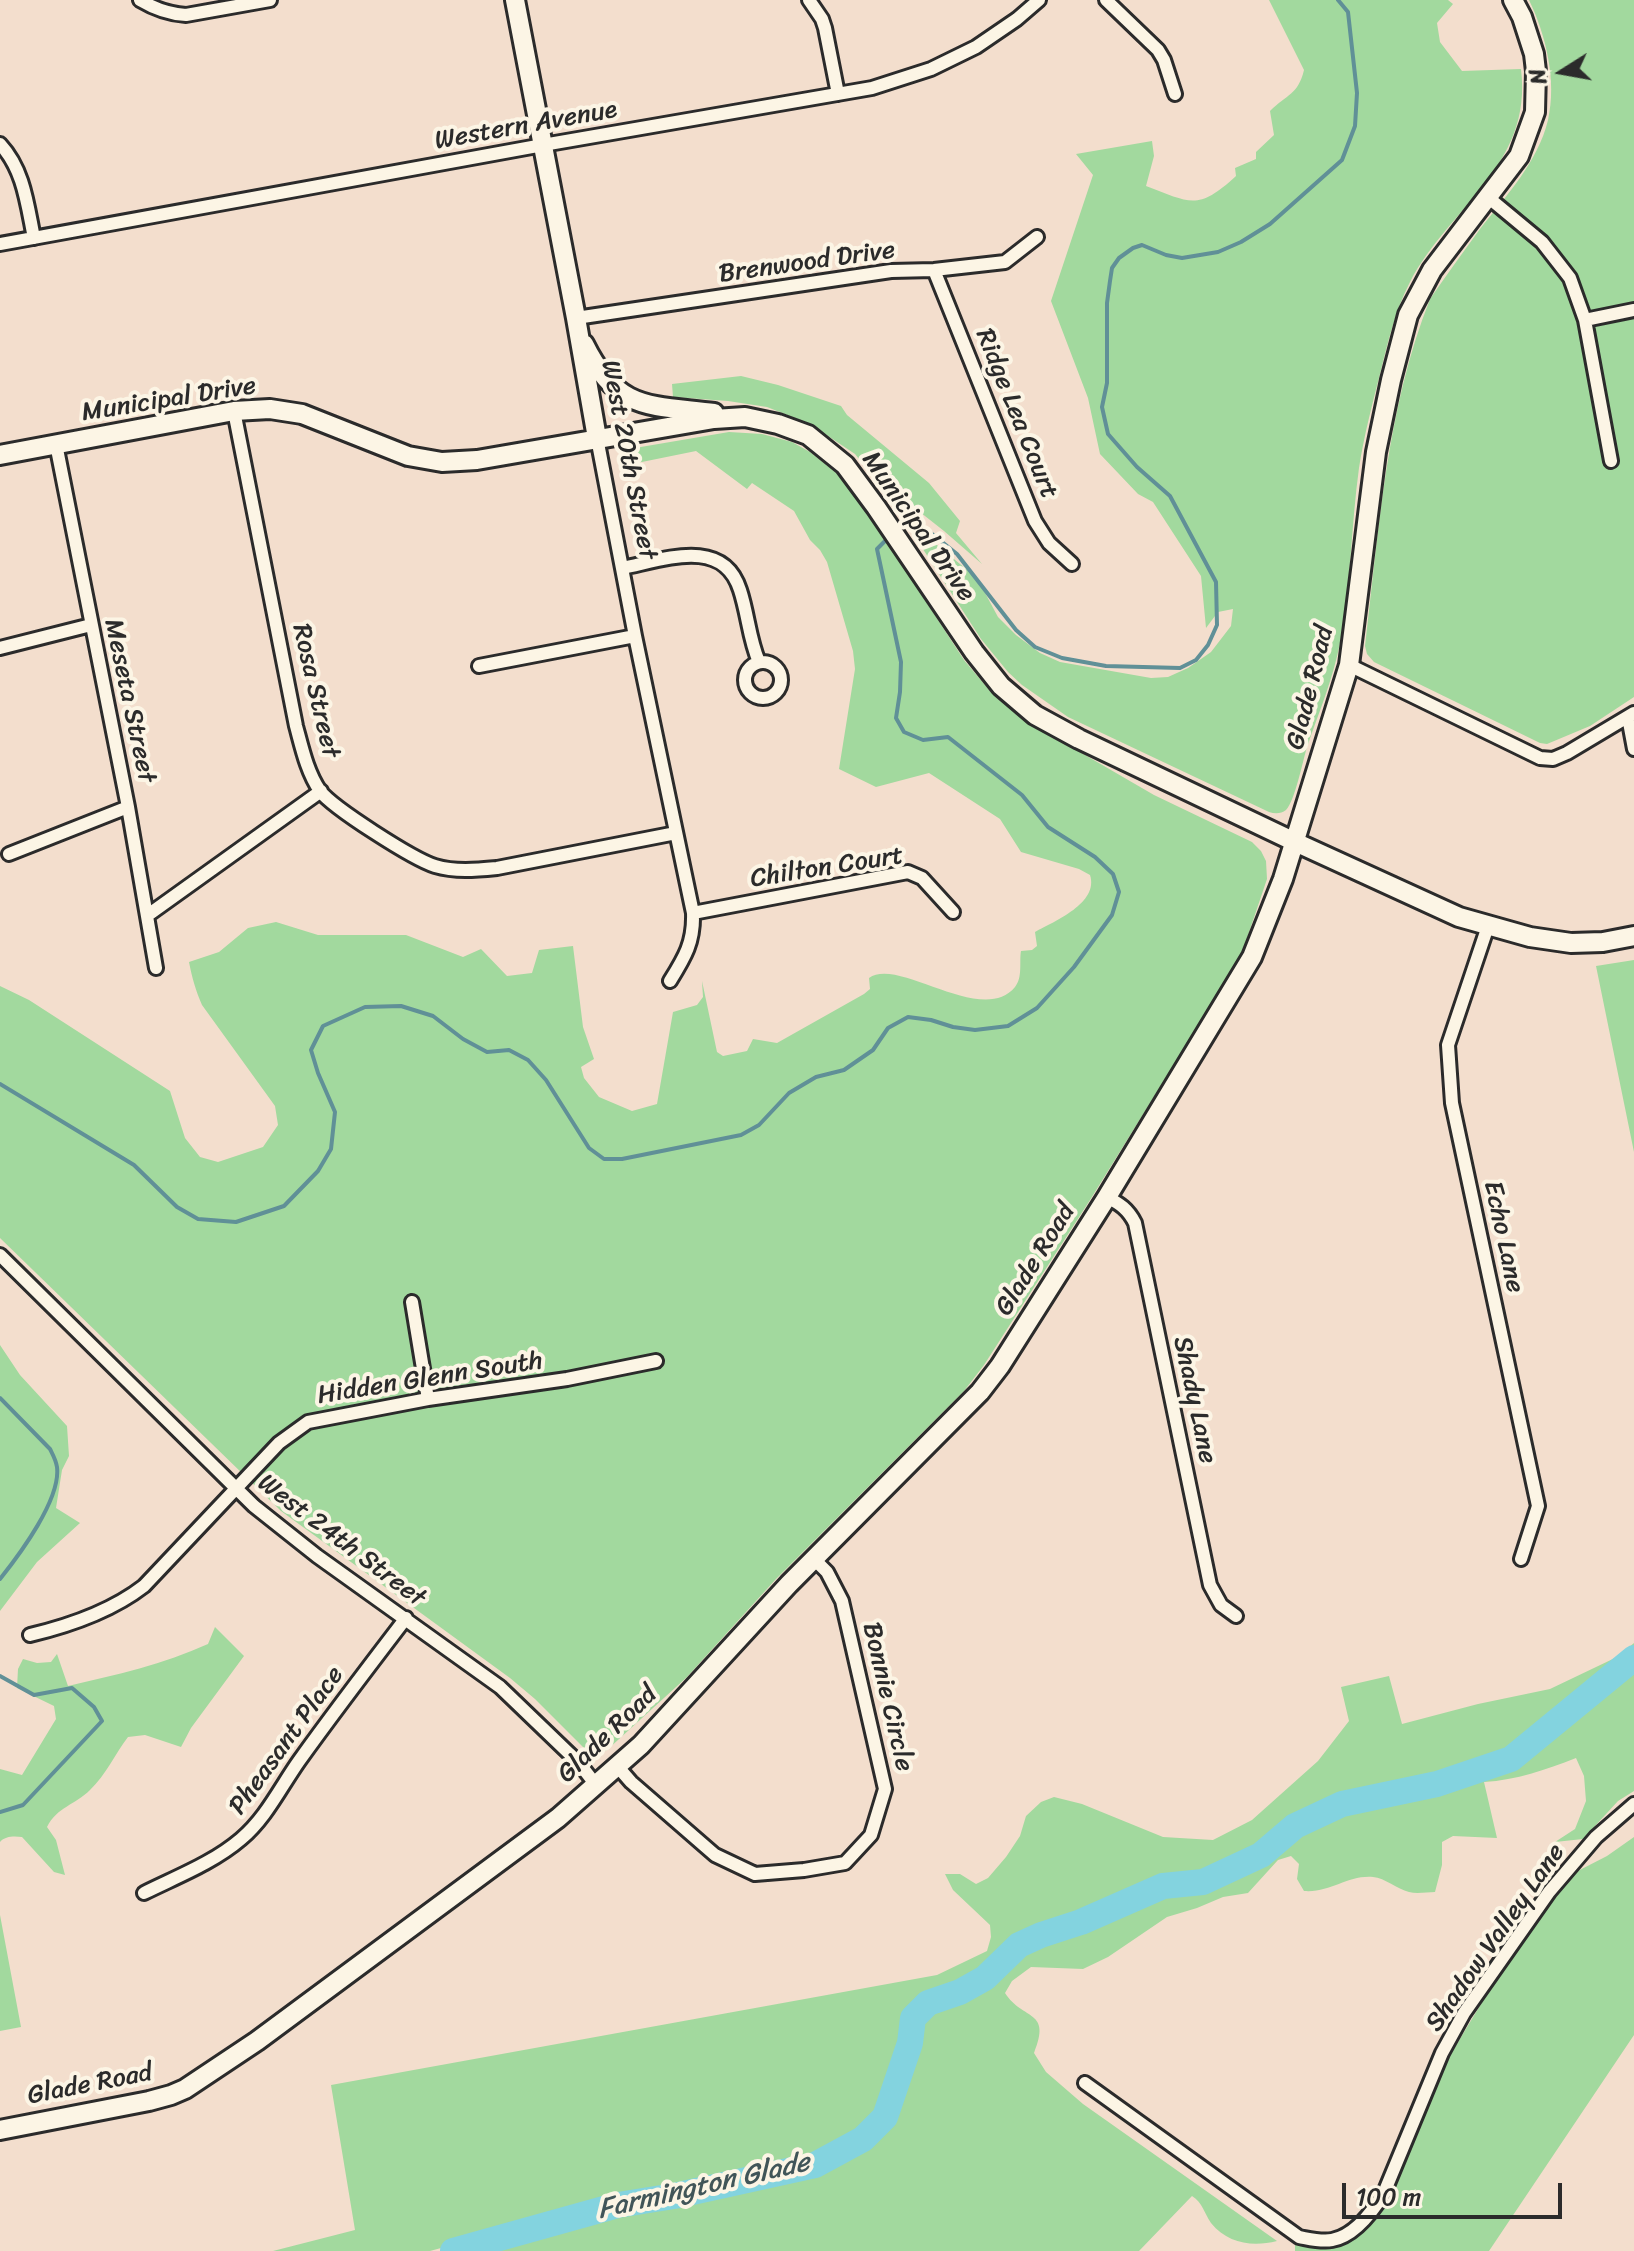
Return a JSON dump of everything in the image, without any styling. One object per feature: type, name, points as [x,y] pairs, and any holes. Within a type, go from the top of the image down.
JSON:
[{"type":"street","points":[[140,0],[156,9],[186,15],[270,0]]},
{"type":"street","name":"West 20th Street","points":[[515,0],[635,636],[693,913],[693,929],[685,956],[670,981]]},
{"type":"street","points":[[809,0],[825,28],[838,94]]},
{"type":"street","name":"Western Avenue","points":[[0,244],[894,82],[955,58],[997,34],[1039,0]]},
{"type":"street","points":[[1106,0],[1158,50],[1175,94]]},
{"type":"street","name":"Glade Road","points":[[0,2130],[149,2101],[185,2089],[257,2041],[558,1818],[641,1745],[814,1559],[980,1392],[1000,1366],[1107,1197],[1252,957],[1278,893],[1349,665],[1376,452],[1408,315],[1432,270],[1519,156],[1535,112],[1534,54],[1513,0]]},
{"type":"street","points":[[0,144],[20,174],[34,238]]},
{"type":"street","points":[[1489,198],[1542,242],[1570,278],[1585,320],[1611,461]]},
{"type":"street","name":"Brenwood Drive","points":[[578,326],[891,271],[1005,262],[1037,237]]},
{"type":"street","name":"Ridge Lea Court","points":[[934,270],[1035,521],[1049,543],[1072,564]]},
{"type":"street","points":[[1585,320],[1634,310]]},
{"type":"street","points":[[578,326],[591,358],[609,382],[630,399],[643,404],[745,417]]},
{"type":"street","name":"Municipal Drive","points":[[0,455],[234,411],[270,409],[302,414],[408,456],[442,462],[477,460],[714,419],[745,417],[778,424],[808,435],[845,465],[974,652],[1001,686],[1035,715],[1295,842],[1459,917],[1530,937],[1571,943],[1603,942],[1634,936]]},
{"type":"street","name":"Rosa Street","points":[[234,411],[296,726],[307,764],[321,791],[357,821],[433,865],[454,870],[497,868],[676,833]]},
{"type":"street","name":"Meseta Street","points":[[56,444],[128,807],[156,968]]},
{"type":"street","points":[[622,568],[688,556],[712,558],[720,562],[734,575],[741,592],[751,645],[759,662]]},
{"type":"street","points":[[0,648],[91,625]]},
{"type":"street","points":[[479,666],[635,636]]},
{"type":"street","points":[[1349,665],[1540,758],[1553,759],[1631,715],[1634,749]]},
{"type":"street","points":[[148,915],[321,791]]},
{"type":"street","points":[[9,854],[128,807]]},
{"type":"street","name":"Chilton Court","points":[[693,913],[908,872],[922,878],[953,912]]},
{"type":"street","name":"Echo Lane","points":[[1488,926],[1448,1045],[1452,1103],[1538,1506],[1521,1559]]},
{"type":"street","name":"Shady Lane","points":[[1107,1197],[1124,1207],[1135,1223],[1210,1585],[1221,1605],[1236,1616]]},
{"type":"street","name":"West 24th Street","points":[[0,1255],[236,1489],[317,1556],[500,1687],[579,1763],[596,1785]]},
{"type":"street","points":[[412,1302],[428,1399]]},
{"type":"street","name":"Hidden Glenn South","points":[[30,1635],[107,1609],[130,1597],[144,1586],[279,1443],[308,1422],[656,1361]]},
{"type":"street","name":"Bonnie Circle","points":[[618,1767],[715,1855],[755,1874],[845,1863],[871,1835],[885,1789],[842,1601],[827,1572],[814,1559]]},
{"type":"street","name":"Pheasant Place","points":[[144,1893],[221,1853],[256,1824],[406,1618]]},
{"type":"street","name":"Shadow Valley Lane","points":[[1085,2083],[1299,2237],[1331,2241],[1341,2237],[1374,2210],[1397,2165],[1442,2053],[1464,2013],[1557,1882],[1596,1837],[1634,1804]]},
{"type":"green space","points":[[1269,0],[1448,0],[1453,4],[1437,23],[1440,42],[1462,71],[1521,69],[1521,103],[1514,133],[1501,159],[1485,184],[1426,255],[1396,315],[1361,456],[1344,621],[1337,656],[1293,798],[1286,810],[1276,813],[1068,717],[1022,685],[981,639],[899,512],[917,523],[932,541],[977,578],[998,617],[1016,635],[1040,653],[1060,662],[1151,678],[1168,677],[1211,652],[1231,626],[1233,609],[1218,612],[1206,628],[1201,576],[1153,502],[1138,494],[1100,454],[1088,398],[1051,301],[1093,175],[1076,154],[1152,141],[1154,156],[1146,186],[1184,200],[1194,200],[1212,195],[1223,187],[1236,176],[1235,168],[1256,159],[1256,152],[1274,135],[1270,111],[1295,89],[1304,70]]},
{"type":"green space","points":[[1529,0],[1634,0],[1634,697],[1590,726],[1547,744],[1374,662],[1365,646],[1386,471],[1415,341],[1430,299],[1520,178],[1537,150],[1548,120],[1551,90],[1548,58]]},
{"type":"green space","points":[[741,376],[841,406],[847,415],[929,483],[960,521],[956,533],[982,564],[892,490],[879,484],[855,454],[810,424],[767,407],[673,397],[672,384]]},
{"type":"green space","points":[[729,432],[762,434],[792,442],[838,474],[858,497],[964,660],[990,691],[1023,719],[1154,795],[1252,842],[1266,861],[1267,879],[1241,956],[984,1365],[964,1391],[776,1579],[687,1677],[607,1750],[596,1754],[584,1748],[510,1678],[281,1511],[0,1238],[0,986],[29,1000],[170,1091],[185,1138],[200,1157],[218,1162],[263,1147],[278,1125],[275,1106],[202,1005],[189,962],[219,952],[248,928],[276,922],[318,935],[406,935],[463,957],[481,949],[507,976],[532,973],[539,950],[573,946],[583,1027],[594,1059],[581,1067],[584,1078],[599,1097],[632,1111],[657,1104],[673,1012],[697,1005],[703,997],[702,981],[717,1052],[723,1056],[747,1051],[753,1039],[777,1043],[864,994],[870,989],[869,978],[882,974],[982,999],[1000,997],[1015,987],[1020,974],[1021,951],[1037,946],[1035,932],[1064,917],[1082,902],[1091,885],[1090,875],[1021,852],[1000,819],[929,773],[876,787],[839,769],[855,669],[853,651],[827,562],[794,511],[752,483],[747,489],[696,451],[632,464],[619,463],[621,454],[629,449]]},
{"type":"green space","points":[[1634,960],[1634,1152],[1596,966]]},
{"type":"green space","points":[[0,1345],[20,1375],[67,1426],[69,1456],[62,1470],[56,1508],[80,1523],[37,1562],[0,1611]]},
{"type":"green space","points":[[215,1627],[244,1656],[191,1728],[181,1747],[145,1735],[128,1737],[96,1784],[51,1820],[47,1827],[56,1840],[65,1875],[54,1872],[22,1837],[10,1837],[0,1842],[0,1769],[22,1775],[56,1719],[54,1706],[17,1688],[18,1669],[23,1659],[37,1663],[51,1662],[57,1654],[68,1686],[191,1651],[208,1644]]},
{"type":"green space","points":[[1634,1643],[1634,1656],[1507,1756],[1437,1782],[1341,1801],[1291,1824],[1263,1847],[1218,1872],[1203,1877],[1160,1880],[1091,1913],[1024,1938],[963,1985],[925,1997],[912,2007],[907,2019],[904,2042],[885,2106],[856,2139],[815,2158],[704,2185],[624,2198],[430,2251],[273,2251],[355,2230],[331,2085],[937,1975],[987,1951],[991,1937],[990,1925],[953,1890],[945,1874],[960,1874],[976,1884],[988,1878],[1020,1836],[1026,1816],[1041,1802],[1054,1797],[1082,1804],[1163,1837],[1213,1840],[1252,1820],[1318,1761],[1349,1721],[1341,1687],[1389,1676],[1402,1724],[1550,1689],[1617,1657]]},
{"type":"green space","points":[[1634,1661],[1634,1791],[1618,1801],[1583,1839],[1555,1842],[1575,1829],[1586,1801],[1584,1776],[1576,1758],[1531,1774],[1484,1782],[1497,1838],[1453,1836],[1442,1842],[1442,1865],[1435,1892],[1409,1892],[1373,1877],[1304,1891],[1297,1879],[1299,1864],[1291,1856],[1278,1860],[1248,1893],[1223,1897],[1167,1917],[1108,1957],[1083,1969],[1031,1967],[1012,1981],[1005,1993],[1037,2022],[1040,2029],[1034,2053],[1046,2072],[1083,2104],[1277,2241],[1259,2244],[1225,2236],[1211,2223],[1192,2196],[1139,2251],[468,2251],[618,2209],[703,2199],[720,2191],[821,2167],[865,2144],[888,2120],[924,2012],[934,2004],[964,1993],[991,1977],[1021,1949],[1157,1893],[1209,1885],[1269,1854],[1296,1830],[1343,1807],[1438,1786],[1512,1760]]},
{"type":"green space","points":[[1634,1837],[1634,2035],[1489,2251],[1295,2251],[1295,2245],[1325,2249],[1343,2245],[1359,2235],[1373,2220],[1390,2197],[1449,2057],[1493,1984],[1570,1875],[1607,1856]]},
{"type":"green space","points":[[0,1915],[21,2027],[0,2031]]},
{"type":"waterway","points":[[898,529],[911,517],[957,554],[1016,630],[1035,647],[1062,658],[1106,666],[1180,668],[1196,660],[1208,645],[1217,625],[1216,582],[1170,496],[1137,467],[1108,434],[1102,407],[1107,383],[1107,303],[1112,268],[1119,258],[1142,245],[1182,258],[1218,252],[1241,242],[1270,224],[1342,160],[1355,126],[1357,93],[1348,12],[1338,0]]},
{"type":"waterway","points":[[0,1084],[134,1165],[177,1207],[198,1219],[236,1222],[284,1206],[318,1171],[331,1149],[335,1112],[311,1050],[323,1026],[365,1007],[401,1006],[433,1016],[463,1039],[487,1052],[509,1050],[528,1060],[546,1080],[589,1148],[604,1159],[622,1159],[741,1135],[759,1125],[789,1093],[816,1077],[844,1070],[873,1050],[888,1028],[908,1017],[975,1030],[1008,1026],[1037,1008],[1074,967],[1112,915],[1119,892],[1113,874],[1095,857],[1048,827],[1022,795],[948,737],[923,740],[904,732],[896,718],[901,662],[877,549],[888,538]]},
{"type":"waterway","points":[[0,1398],[50,1449],[57,1467],[57,1480],[46,1510],[0,1579]]},
{"type":"waterway","name":"Farmington Glade","points":[[453,2251],[618,2205],[815,2165],[863,2139],[885,2117],[910,2043],[913,2018],[928,2003],[960,1992],[985,1978],[1019,1945],[1163,1886],[1203,1882],[1261,1855],[1295,1826],[1342,1804],[1437,1784],[1511,1759],[1634,1658]]},
{"type":"waterway","points":[[0,1676],[34,1695],[72,1688],[94,1707],[102,1721],[23,1805],[0,1812]]}]
